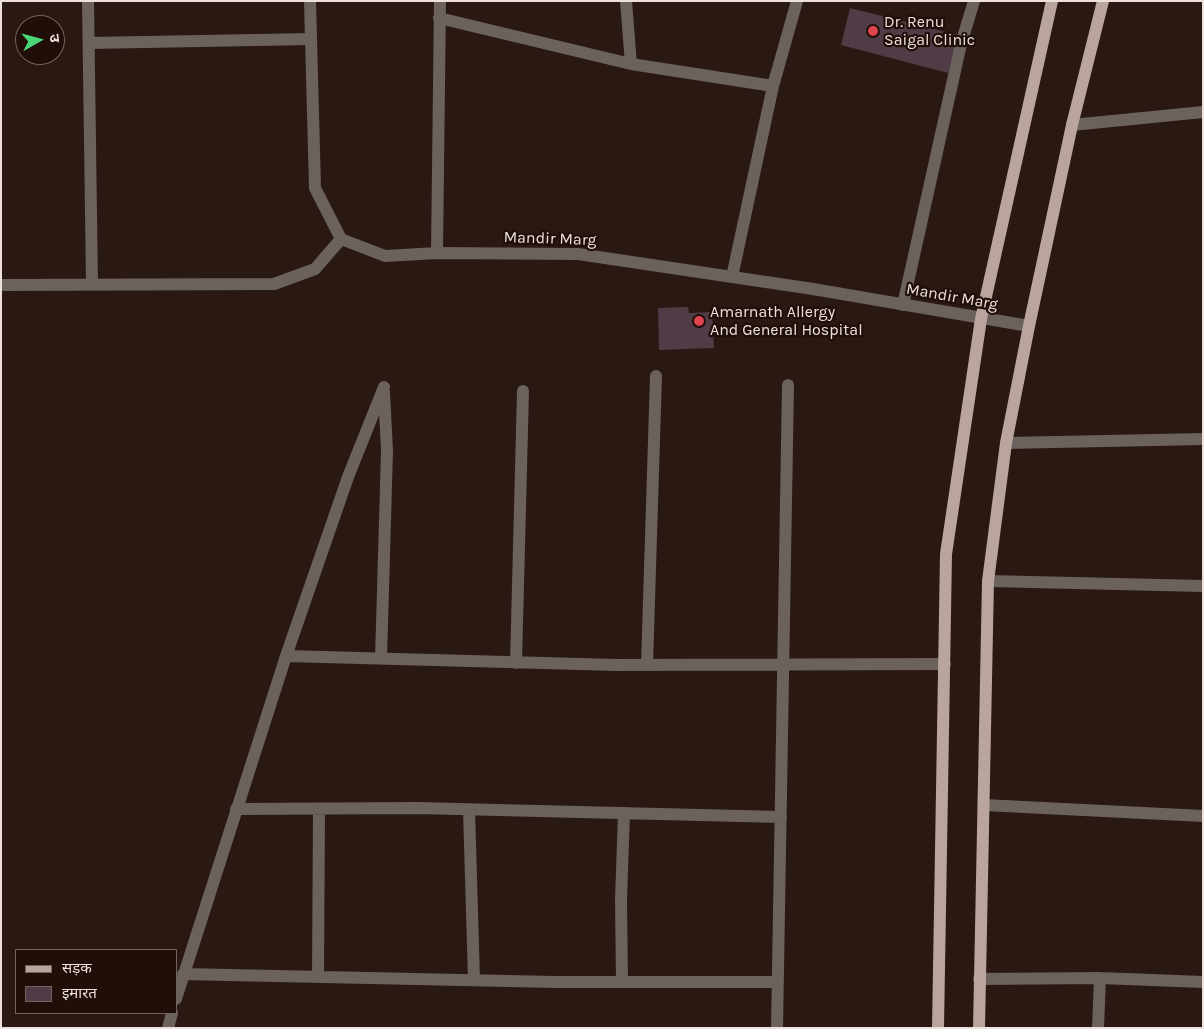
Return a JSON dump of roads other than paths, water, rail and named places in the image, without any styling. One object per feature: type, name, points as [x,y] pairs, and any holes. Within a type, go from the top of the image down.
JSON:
[{"type":"main road","points":[[938,1028],[946,554],[981,319],[1052,1]]},
{"type":"main road","points":[[978,1028],[988,581],[1006,443],[1029,326],[1072,125],[1103,1]]},
{"type":"street","points":[[88,1],[92,284]]},
{"type":"street","points":[[1,284],[274,284],[315,269],[341,239],[314,188],[310,1]]},
{"type":"street","points":[[437,254],[440,1]]},
{"type":"street","points":[[626,1],[632,64]]},
{"type":"street","points":[[732,277],[773,86],[797,1]]},
{"type":"street","points":[[902,304],[961,44],[974,1]]},
{"type":"street","points":[[439,18],[632,64],[773,86]]},
{"type":"street","points":[[89,43],[310,39]]},
{"type":"street","points":[[1072,125],[1203,112]]},
{"type":"street","name":"Mandir Marg","points":[[341,239],[385,256],[578,254],[902,304],[1029,326]]},
{"type":"street","points":[[647,665],[656,376]]},
{"type":"street","points":[[777,1028],[788,385]]},
{"type":"street","points":[[178,993],[286,656],[348,477],[384,387],[387,450],[381,659]]},
{"type":"street","points":[[516,663],[523,390]]},
{"type":"street","points":[[1006,443],[1203,439]]},
{"type":"street","points":[[988,581],[1203,586]]},
{"type":"street","points":[[286,656],[647,665],[945,664]]},
{"type":"street","points":[[984,804],[1203,816]]},
{"type":"street","points":[[236,809],[469,809],[781,817]]},
{"type":"street","points":[[318,976],[319,809]]},
{"type":"street","points":[[469,809],[474,980]]},
{"type":"street","points":[[622,982],[621,900],[624,813]]},
{"type":"street","points":[[184,974],[622,982],[778,982]]},
{"type":"street","points":[[1098,1028],[1100,978]]},
{"type":"street","points":[[980,979],[1100,978],[1203,982]]},
{"type":"street","points":[[168,1028],[172,1014]]},
{"type":"place","name":"Dr. Renu Saigal Clinic","points":[[873,31]]},
{"type":"place","name":"Amarnath Allergy And General Hospital","points":[[699,321]]}]
